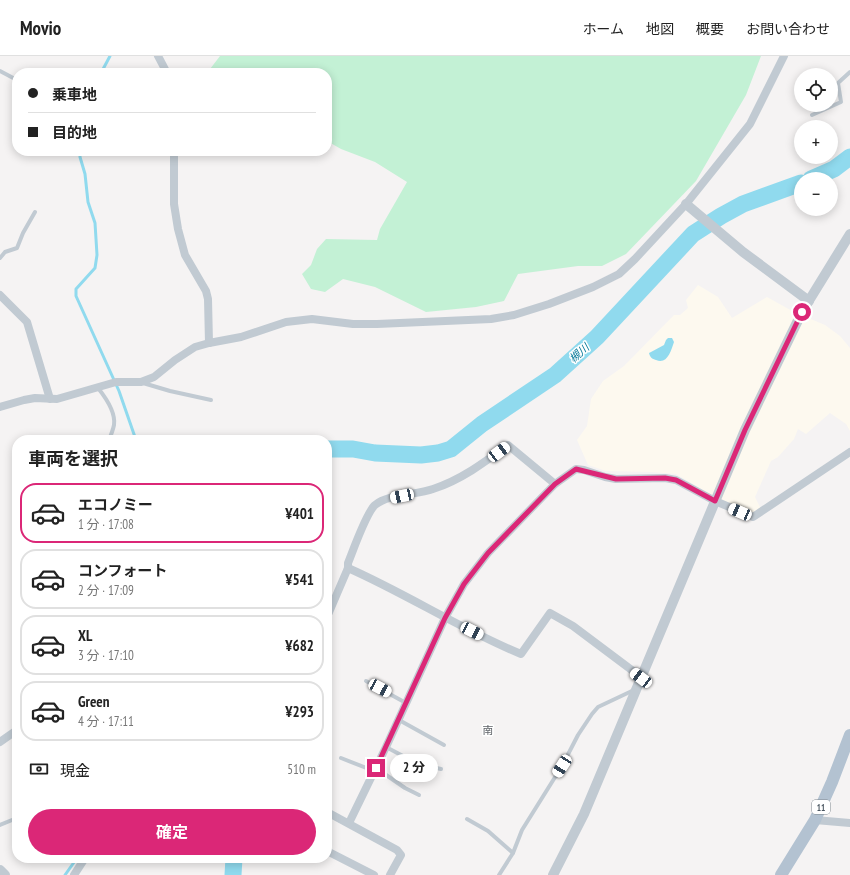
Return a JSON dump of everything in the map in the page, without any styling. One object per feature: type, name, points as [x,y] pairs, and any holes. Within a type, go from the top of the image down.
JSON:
[{"type":"main road","name":"11","points":[[781,875],[815,820],[832,782],[850,735]]},
{"type":"street","points":[[158,56],[164,68]]},
{"type":"street","points":[[0,407],[35,398],[57,399],[116,382],[141,382],[154,377],[175,360],[195,347],[241,337],[286,322],[312,319],[353,324],[377,324],[491,319],[514,315],[550,304],[593,287],[619,274],[688,207],[750,124],[784,56]]},
{"type":"street","points":[[174,156],[174,204],[178,229],[185,255],[206,291],[208,299],[209,343]]},
{"type":"street","points":[[688,207],[743,252],[810,301]]},
{"type":"street","points":[[554,875],[584,814],[745,430],[802,312],[850,234]]},
{"type":"street","points":[[0,295],[27,322],[50,399]]},
{"type":"street","points":[[332,605],[363,527],[375,505],[387,499],[432,490],[455,480],[489,459],[508,445],[555,484]]},
{"type":"street","points":[[349,823],[376,770],[445,618],[464,584],[488,553],[555,484],[576,469],[616,479],[665,478],[676,480],[715,501],[753,517],[850,452]]},
{"type":"street","points":[[348,568],[374,579],[445,618],[499,645],[522,654],[550,613],[573,626],[641,678]]},
{"type":"street","points":[[0,742],[12,734]]},
{"type":"street","points":[[332,814],[397,850],[401,854],[390,875]]},
{"type":"street","points":[[815,820],[850,823]]},
{"type":"street","points":[[332,854],[374,875]]},
{"type":"street","points":[[74,875],[82,863]]},
{"type":"street","points":[[0,870],[5,875]]},
{"type":"lane","points":[[0,71],[12,77]]},
{"type":"lane","points":[[812,115],[841,102],[838,83],[850,72]]},
{"type":"lane","points":[[0,258],[5,252],[17,248],[23,232],[35,212]]},
{"type":"lane","points":[[141,382],[170,391],[211,400]]},
{"type":"lane","points":[[98,388],[106,398],[114,417],[114,425],[111,435]]},
{"type":"lane","points":[[366,681],[406,703]]},
{"type":"lane","points":[[499,875],[513,853],[522,830],[592,714],[598,707],[636,688]]},
{"type":"lane","points":[[399,720],[444,745]]},
{"type":"lane","points":[[386,747],[418,764],[440,769]]},
{"type":"lane","points":[[341,758],[376,770],[419,795]]},
{"type":"lane","points":[[467,819],[488,831],[513,853]]},
{"type":"lane","points":[[0,825],[12,820]]},
{"type":"shaded area","points":[[698,285],[718,297],[732,318],[767,297],[794,312],[825,325],[840,336],[850,348],[850,431],[846,424],[830,413],[806,434],[798,429],[794,439],[778,457],[771,461],[755,497],[761,509],[752,514],[712,495],[676,474],[606,471],[588,465],[577,440],[587,426],[591,399],[603,381],[624,366],[674,315],[680,315],[688,308],[686,300]]},
{"type":"green space","points":[[220,56],[761,56],[746,95],[696,181],[626,254],[602,266],[578,266],[518,274],[504,301],[476,307],[426,312],[375,287],[343,279],[325,292],[311,289],[302,274],[311,265],[317,249],[326,239],[377,240],[380,229],[407,182],[375,162],[341,149],[332,144],[332,68],[211,68]]},
{"type":"water","points":[[668,338],[672,338],[674,342],[666,359],[660,361],[652,358],[649,353],[664,345]]},
{"type":"waterway","points":[[104,68],[110,56]]},
{"type":"waterway","points":[[80,156],[85,174],[88,202],[95,223],[97,255],[95,268],[76,289],[76,296],[119,391],[134,435]]},
{"type":"waterway","name":"槻川","points":[[827,172],[834,169],[850,157]]},
{"type":"waterway","name":"槻川","points":[[332,449],[353,449],[375,453],[421,455],[438,453],[451,449],[482,424],[555,375],[597,337],[693,234],[743,204],[794,186]]},
{"type":"waterway","points":[[65,875],[73,863]]},
{"type":"waterway","name":"槻川","points":[[233,875],[234,863]]},
{"type":"district","name":"南","points":[[488,730]]},
{"type":"route","points":[[376,768],[445,618],[464,584],[488,553],[555,484],[576,469],[616,479],[665,478],[676,480],[715,501],[745,430],[802,312]]}]
